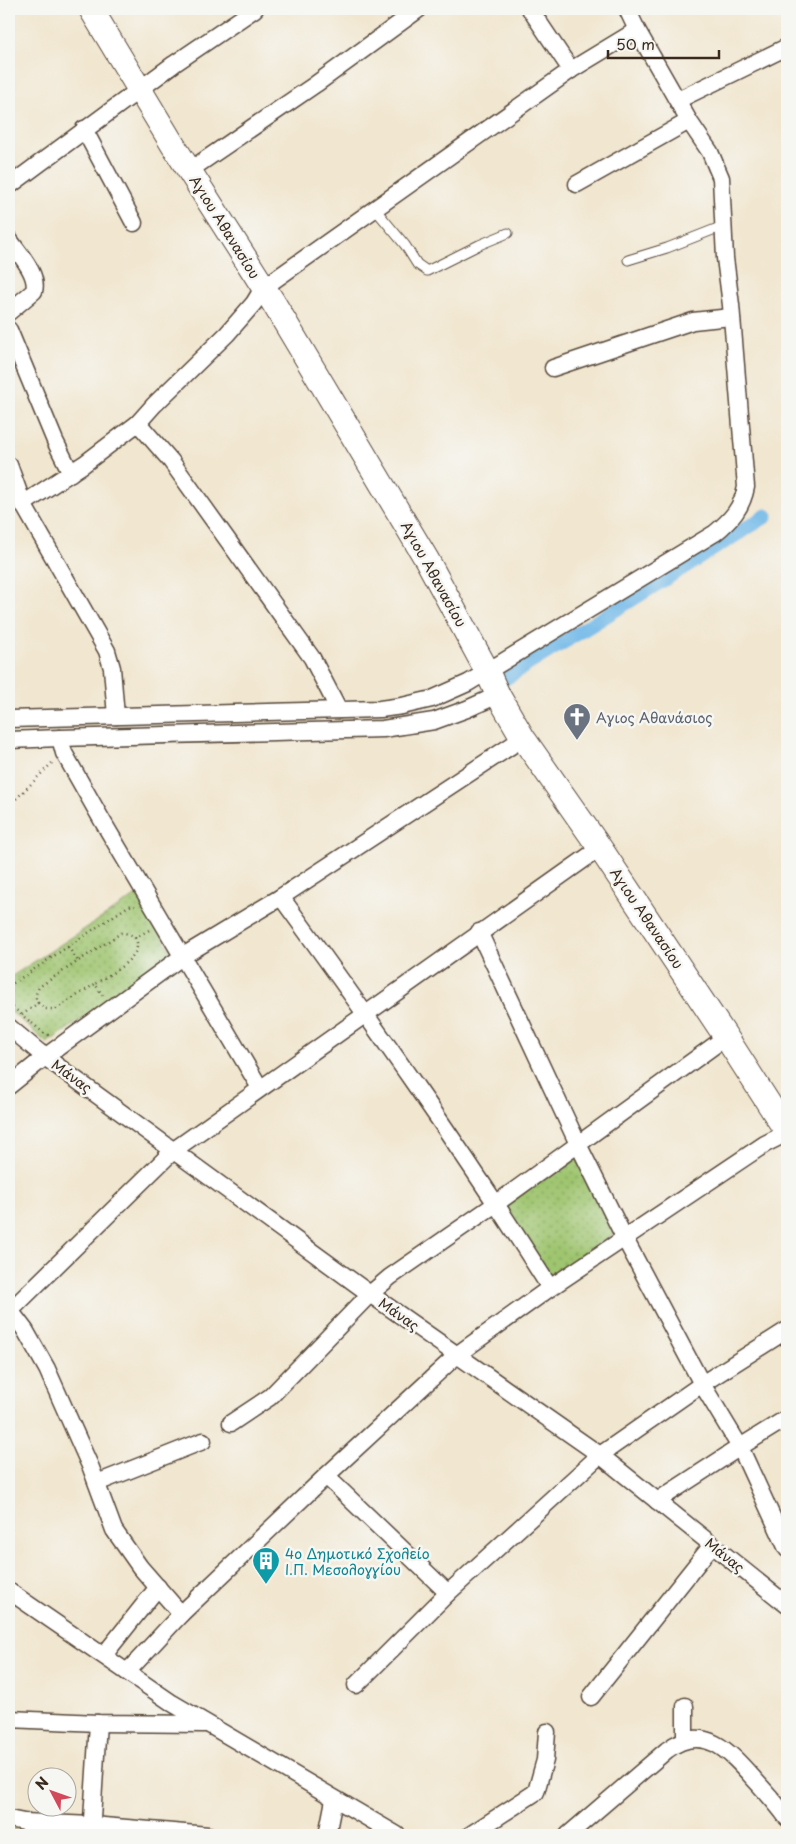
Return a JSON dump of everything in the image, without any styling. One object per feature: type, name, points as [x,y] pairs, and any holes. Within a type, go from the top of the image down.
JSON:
[{"type":"main road","name":"Αγιου Αθανασίου","points":[[91,9],[263,288],[427,560],[488,672],[498,696],[523,738],[600,848],[726,1036],[787,1132]]},
{"type":"street","points":[[9,186],[140,88],[255,9]]},
{"type":"street","points":[[190,170],[323,79],[419,9]]},
{"type":"street","points":[[530,9],[571,70]]},
{"type":"street","points":[[9,718],[380,709],[417,703],[448,692],[488,672],[715,533],[737,513],[744,500],[746,487],[723,226],[723,185],[720,172],[710,152],[689,121],[627,9]]},
{"type":"street","points":[[23,504],[71,474],[138,423],[227,334],[254,303],[263,288],[571,70],[637,30]]},
{"type":"street","points":[[678,100],[787,47]]},
{"type":"street","points":[[577,184],[689,121]]},
{"type":"street","points":[[84,129],[134,223]]},
{"type":"street","points":[[9,239],[32,275],[35,286],[34,292],[9,312]]},
{"type":"street","points":[[553,368],[693,321],[731,317]]},
{"type":"street","points":[[9,330],[71,474]]},
{"type":"street","points":[[138,423],[171,461],[312,658],[339,710]]},
{"type":"street","points":[[9,465],[23,504],[107,651],[112,668],[116,716]]},
{"type":"street","points":[[9,740],[62,745],[383,729],[434,721],[467,710],[498,696]]},
{"type":"street","points":[[9,1086],[45,1056],[184,956],[281,896],[523,738]]},
{"type":"street","points":[[62,745],[108,830],[184,956],[260,1088]]},
{"type":"street","points":[[181,1614],[118,1538],[97,1483],[47,1369],[24,1330],[9,1311],[174,1150],[600,848]]},
{"type":"street","points":[[281,896],[366,1014],[497,1203],[550,1288]]},
{"type":"street","points":[[479,932],[578,1144],[625,1239],[702,1384],[740,1447],[787,1549]]},
{"type":"street","name":"Μάνας","points":[[12,1023],[45,1056],[370,1294],[600,1455],[712,1545],[786,1600]]},
{"type":"street","points":[[231,1422],[270,1396],[304,1364],[370,1294],[397,1271],[497,1203],[726,1036]]},
{"type":"street","points":[[127,1672],[181,1614],[458,1354],[550,1288],[765,1144],[787,1132]]},
{"type":"street","points":[[356,1685],[448,1593],[600,1455],[702,1384],[787,1330]]},
{"type":"street","points":[[657,1501],[787,1418]]},
{"type":"street","points":[[97,1483],[203,1441]]},
{"type":"street","points":[[326,1476],[448,1593]]},
{"type":"street","points":[[591,1697],[712,1545]]},
{"type":"street","points":[[104,1656],[158,1587]]},
{"type":"street","points":[[9,1591],[204,1724],[397,1835]]},
{"type":"street","points":[[685,1706],[685,1740]]},
{"type":"street","points":[[9,1719],[98,1724],[204,1724]]},
{"type":"street","points":[[91,1830],[98,1724]]},
{"type":"street","points":[[470,1835],[536,1792],[545,1760],[547,1732]]},
{"type":"street","points":[[568,1835],[667,1750],[685,1740],[708,1741],[724,1748],[754,1778],[787,1818]]},
{"type":"street","points":[[327,1835],[334,1800]]},
{"type":"street","points":[[9,1820],[91,1830],[208,1835]]},
{"type":"lane","points":[[375,209],[404,245],[414,262],[420,268],[427,271],[485,242],[508,233]]},
{"type":"lane","points":[[628,260],[667,248],[723,226]]},
{"type":"path","points":[[9,806],[44,770],[62,745]]},
{"type":"path","points":[[9,986],[127,907],[132,905],[136,907]]},
{"type":"path","points":[[151,929],[155,936]]},
{"type":"path","points":[[125,932],[135,938],[137,944],[133,957],[56,1009],[45,1009],[36,999],[39,987],[78,962],[121,933],[125,932]]},
{"type":"path","points":[[68,947],[78,962]]},
{"type":"path","points":[[95,984],[112,1008]]},
{"type":"path","points":[[12,1023],[38,1003]]},
{"type":"path","points":[[9,1004],[46,1035],[57,1032]]},
{"type":"green space","points":[[137,895],[174,956],[47,1043],[9,1010],[9,978]]},
{"type":"green space","points":[[576,1152],[615,1233],[548,1279],[500,1208]]},
{"type":"green space","points":[[9,1830],[68,1835],[9,1835]]},
{"type":"waterway","points":[[504,679],[766,516]]},
{"type":"place","name":"Αγιος Αθανάσιος","points":[[577,741]]},
{"type":"place","name":"4ο Δημοτικό Σχολείο Ι.Π. Μεσολογγίου","points":[[266,1585]]}]
